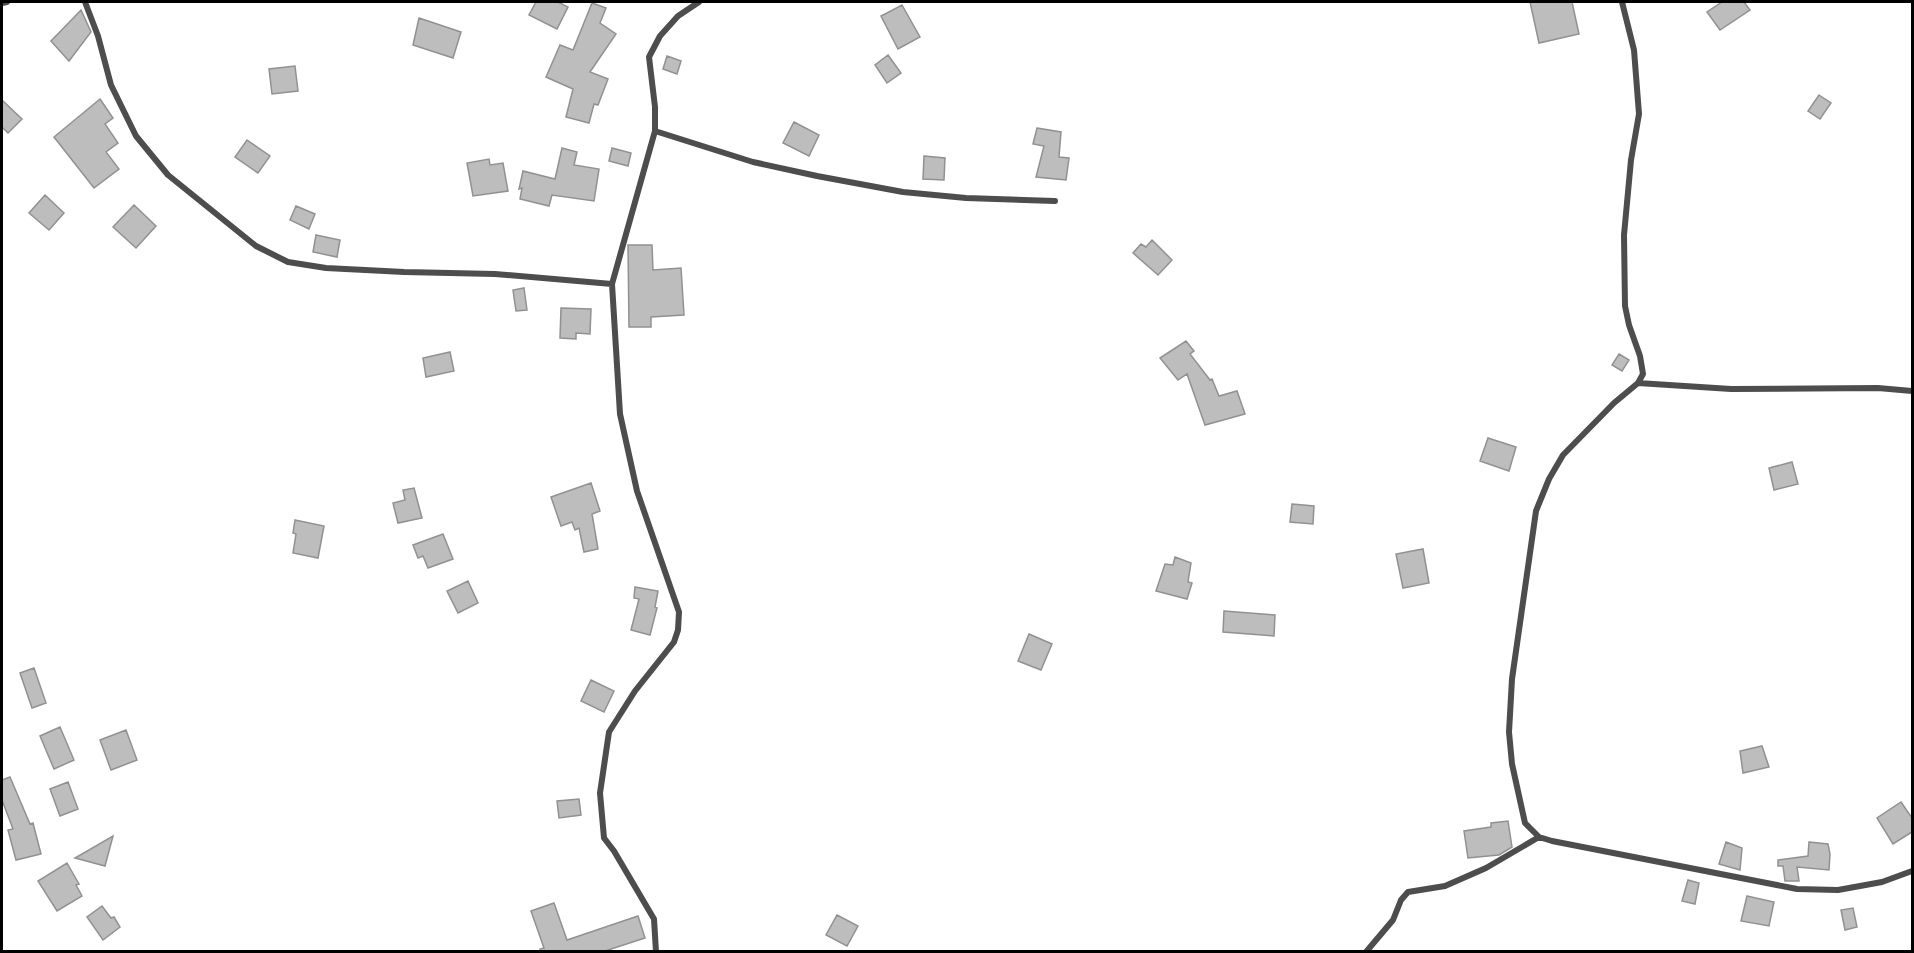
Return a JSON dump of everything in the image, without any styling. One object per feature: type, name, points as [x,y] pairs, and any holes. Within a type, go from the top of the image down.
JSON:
[{"type":"street","points":[[2,3],[7,2]]},
{"type":"street","points":[[85,2],[98,36],[111,85],[136,136],[168,175],[256,246],[288,262],[326,268],[495,274],[612,284]]},
{"type":"street","points":[[656,951],[654,919],[604,838],[600,793],[609,732],[634,691],[674,642],[678,630],[679,612],[637,491],[620,414],[612,284],[655,131],[655,107],[649,57],[660,36],[678,16],[699,2]]},
{"type":"street","points":[[1622,2],[1634,50],[1639,114],[1631,160],[1624,235],[1625,306],[1643,374],[1638,383],[1563,454],[1549,479],[1536,511],[1512,679],[1509,732],[1512,764],[1525,823],[1539,837],[1614,854],[1797,889],[1838,891],[1882,882],[1912,871]]},
{"type":"street","points":[[655,131],[753,162],[903,192],[966,198],[1055,201]]},
{"type":"street","points":[[1638,383],[1731,389],[1878,388],[1912,392]]},
{"type":"street","points":[[1366,951],[1393,920],[1401,900],[1408,892],[1444,886],[1486,868],[1539,837]]},
{"type":"building","points":[[536,2],[558,2],[568,7],[557,29],[529,15]]},
{"type":"building","points":[[1530,2],[1572,2],[1579,34],[1539,43]]},
{"type":"building","points":[[1722,2],[1744,2],[1750,10],[1720,30],[1707,12]]},
{"type":"building","points":[[592,3],[606,8],[600,23],[616,34],[590,72],[608,79],[598,105],[594,104],[589,123],[566,117],[573,89],[546,77],[560,45],[573,50]]},
{"type":"building","points":[[902,5],[920,37],[898,49],[881,16]]},
{"type":"building","points":[[81,10],[91,32],[69,61],[51,41]]},
{"type":"building","points":[[419,18],[461,32],[453,58],[413,45]]},
{"type":"building","points":[[888,55],[901,73],[887,83],[875,65]]},
{"type":"building","points":[[667,56],[681,61],[677,74],[663,69]]},
{"type":"building","points":[[295,66],[298,91],[272,94],[269,69]]},
{"type":"building","points":[[1819,95],[1831,103],[1820,119],[1808,111]]},
{"type":"building","points":[[100,99],[113,118],[105,124],[118,143],[106,152],[119,169],[94,188],[54,137]]},
{"type":"building","points":[[2,100],[22,119],[8,133],[2,127]]},
{"type":"building","points":[[794,122],[819,135],[809,156],[783,143]]},
{"type":"building","points":[[1037,128],[1061,132],[1059,157],[1069,158],[1066,180],[1036,177],[1044,146],[1033,144]]},
{"type":"building","points":[[247,140],[270,156],[258,173],[235,157]]},
{"type":"building","points":[[562,148],[577,152],[574,165],[599,169],[594,201],[552,195],[549,206],[520,199],[522,188],[519,189],[523,171],[555,179]]},
{"type":"building","points":[[612,148],[631,153],[628,166],[609,161]]},
{"type":"building","points":[[924,156],[945,158],[944,180],[923,179]]},
{"type":"building","points":[[489,159],[490,165],[503,163],[508,191],[473,196],[467,163]]},
{"type":"building","points":[[45,195],[64,213],[49,230],[29,213]]},
{"type":"building","points":[[134,205],[156,226],[136,248],[113,227]]},
{"type":"building","points":[[296,206],[315,214],[309,229],[290,220]]},
{"type":"building","points":[[316,235],[340,240],[337,257],[313,252]]},
{"type":"building","points":[[1152,240],[1172,260],[1158,275],[1133,253],[1141,244],[1146,247]]},
{"type":"building","points":[[628,245],[652,245],[653,270],[681,268],[684,315],[651,317],[651,327],[629,327]]},
{"type":"building","points":[[524,288],[527,310],[516,311],[513,290]]},
{"type":"building","points":[[561,308],[591,309],[590,334],[576,333],[576,339],[560,338]]},
{"type":"building","points":[[1186,341],[1194,351],[1190,354],[1210,380],[1212,379],[1219,396],[1237,391],[1245,414],[1205,425],[1187,374],[1178,380],[1160,358]]},
{"type":"building","points":[[450,352],[454,371],[426,377],[423,358]]},
{"type":"building","points":[[1619,354],[1629,360],[1622,371],[1612,365]]},
{"type":"building","points":[[1488,438],[1516,447],[1509,471],[1480,461]]},
{"type":"building","points":[[1792,462],[1798,484],[1774,490],[1769,468]]},
{"type":"building","points":[[591,483],[600,511],[592,514],[598,549],[584,552],[579,528],[575,530],[572,522],[561,526],[551,497]]},
{"type":"building","points":[[414,488],[422,518],[398,523],[393,503],[405,500],[403,490]]},
{"type":"building","points":[[1292,504],[1314,506],[1313,524],[1290,522]]},
{"type":"building","points":[[295,520],[324,526],[318,558],[293,553],[296,534],[293,533]]},
{"type":"building","points":[[443,534],[453,559],[428,568],[423,556],[418,558],[413,545]]},
{"type":"building","points":[[1423,549],[1429,583],[1403,588],[1396,554]]},
{"type":"building","points":[[1175,557],[1191,563],[1188,582],[1192,583],[1187,599],[1156,591],[1165,564],[1173,565]]},
{"type":"building","points":[[468,581],[478,603],[458,613],[447,591]]},
{"type":"building","points":[[635,587],[658,591],[655,607],[657,608],[650,635],[631,630],[639,599],[634,598]]},
{"type":"building","points":[[1224,611],[1275,615],[1274,636],[1223,632]]},
{"type":"building","points":[[1029,634],[1052,644],[1041,670],[1018,661]]},
{"type":"building","points":[[34,668],[46,703],[32,708],[20,673]]},
{"type":"building","points":[[591,680],[614,691],[604,712],[581,701]]},
{"type":"building","points":[[60,727],[74,760],[54,769],[40,736]]},
{"type":"building","points":[[126,730],[137,760],[111,770],[100,740]]},
{"type":"building","points":[[1762,746],[1769,767],[1743,773],[1740,751]]},
{"type":"building","points":[[10,777],[30,824],[33,823],[41,854],[16,860],[8,830],[13,829],[2,800],[2,780]]},
{"type":"building","points":[[68,782],[78,809],[60,816],[50,789]]},
{"type":"building","points":[[579,799],[581,815],[559,818],[557,801]]},
{"type":"building","points":[[1901,802],[1912,818],[1912,832],[1893,844],[1877,818]]},
{"type":"building","points":[[1508,821],[1512,847],[1499,855],[1468,858],[1464,831],[1491,827],[1491,823]]},
{"type":"building","points":[[113,836],[105,866],[75,858]]},
{"type":"building","points":[[1726,842],[1742,848],[1740,870],[1719,864]]},
{"type":"building","points":[[1809,842],[1828,844],[1829,870],[1797,867],[1799,881],[1785,881],[1783,866],[1778,866],[1778,860],[1808,856]]},
{"type":"building","points":[[67,863],[79,884],[76,885],[82,896],[57,911],[38,881]]},
{"type":"building","points":[[1688,880],[1699,883],[1695,904],[1682,901]]},
{"type":"building","points":[[1747,896],[1774,902],[1769,926],[1741,921]]},
{"type":"building","points":[[554,903],[567,940],[638,916],[645,938],[605,951],[540,951],[544,948],[531,911]]},
{"type":"building","points":[[102,906],[111,918],[114,917],[120,927],[103,940],[87,917]]},
{"type":"building","points":[[1853,908],[1857,927],[1845,930],[1841,910]]},
{"type":"building","points":[[837,915],[858,926],[847,946],[826,935]]}]
